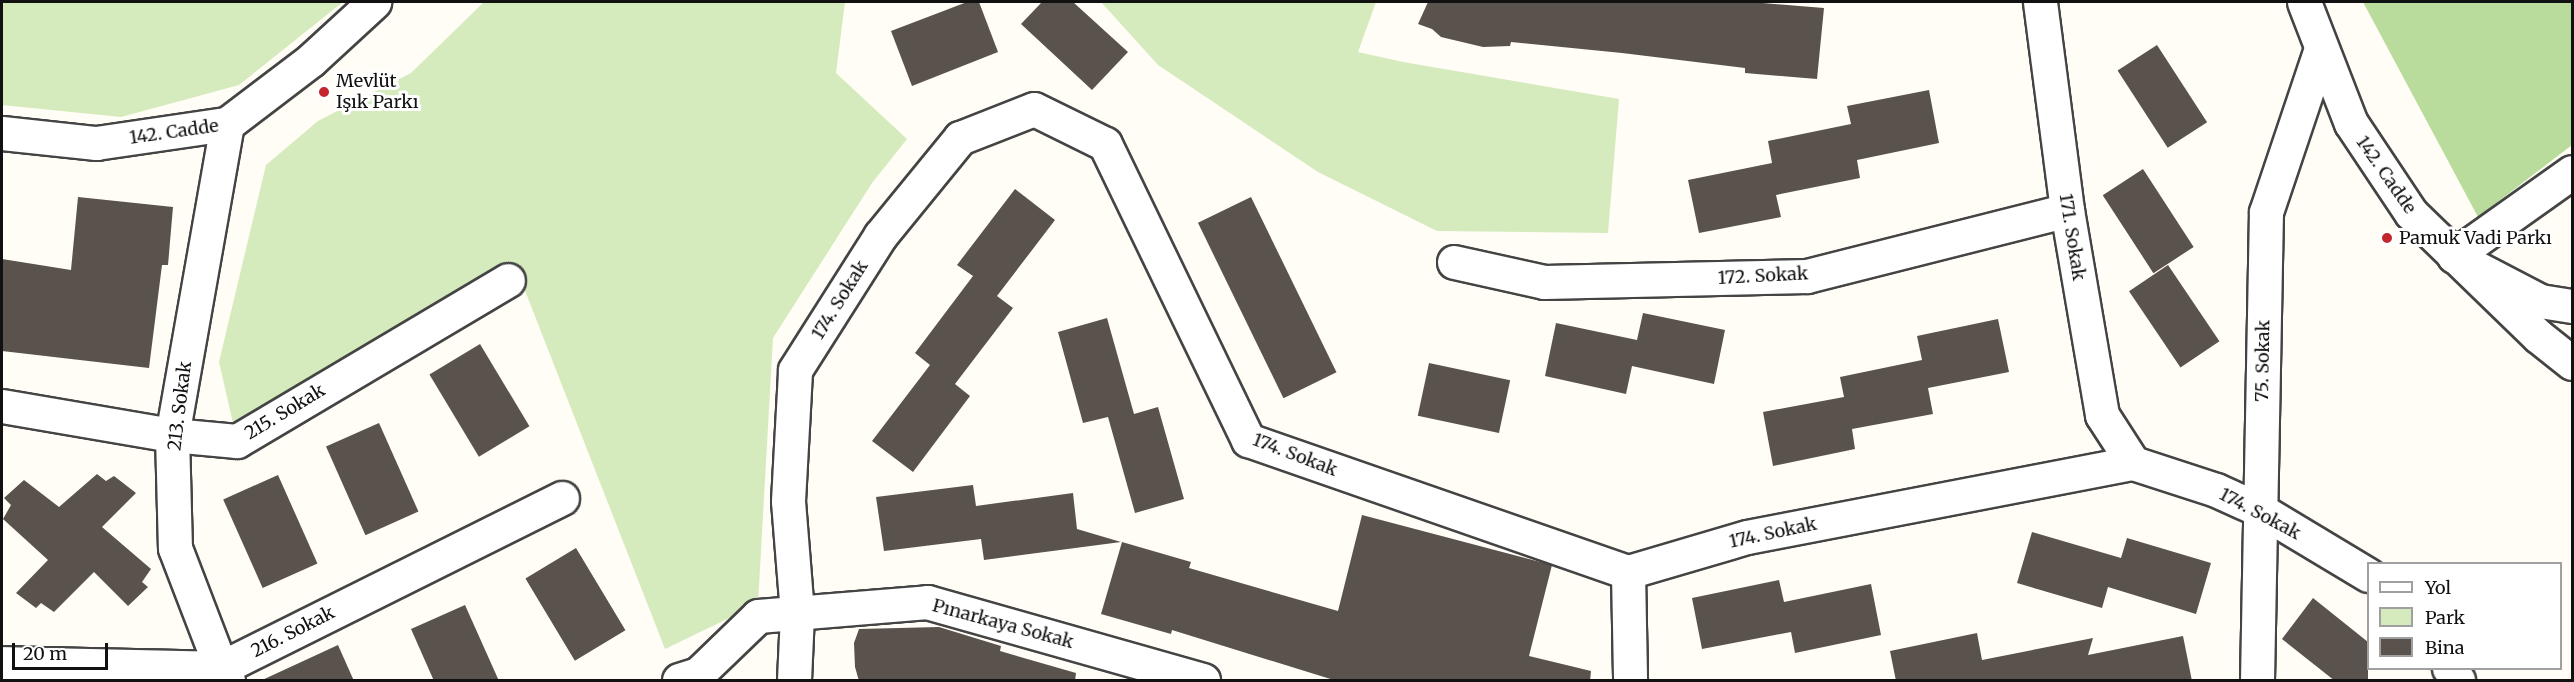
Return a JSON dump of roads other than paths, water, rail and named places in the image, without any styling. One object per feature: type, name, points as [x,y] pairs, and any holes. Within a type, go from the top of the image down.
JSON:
[{"type":"street","name":"142. Cadde","points":[[2,133],[96,143],[227,124],[311,60],[374,2]]},
{"type":"street","name":"171. Sokak","points":[[2040,2],[2067,210],[2102,415],[2133,463]]},
{"type":"street","name":"142. Cadde","points":[[2304,2],[2350,123],[2411,213],[2538,336],[2572,363]]},
{"type":"street","name":"75. Sokak","points":[[2257,681],[2266,212],[2321,50]]},
{"type":"street","name":"174. Sokak","points":[[794,681],[797,613],[788,501],[795,370],[880,236],[960,138],[1034,109],[1105,144],[1248,440],[1628,572],[1747,537],[2133,463],[2216,490],[2260,510],[2367,574]]},
{"type":"street","name":"213. Sokak","points":[[225,674],[175,548],[172,435],[227,124]]},
{"type":"street","points":[[2572,172],[2454,256],[2540,301],[2572,306]]},
{"type":"street","name":"172. Sokak","points":[[1454,262],[1544,282],[1807,276],[2067,210]]},
{"type":"street","name":"215. Sokak","points":[[2,406],[172,435],[237,441],[508,280]]},
{"type":"street","name":"216. Sokak","points":[[2,663],[225,674],[562,498]]},
{"type":"street","points":[[1628,572],[1630,681]]},
{"type":"street","name":"Pınarkaya Sokak","points":[[679,681],[698,674],[758,616],[927,602],[1203,681]]},
{"type":"place","name":"Mevlüt Işık Parkı","points":[[324,92]]},
{"type":"place","name":"Pamuk Vadi Parkı","points":[[2387,238]]}]
